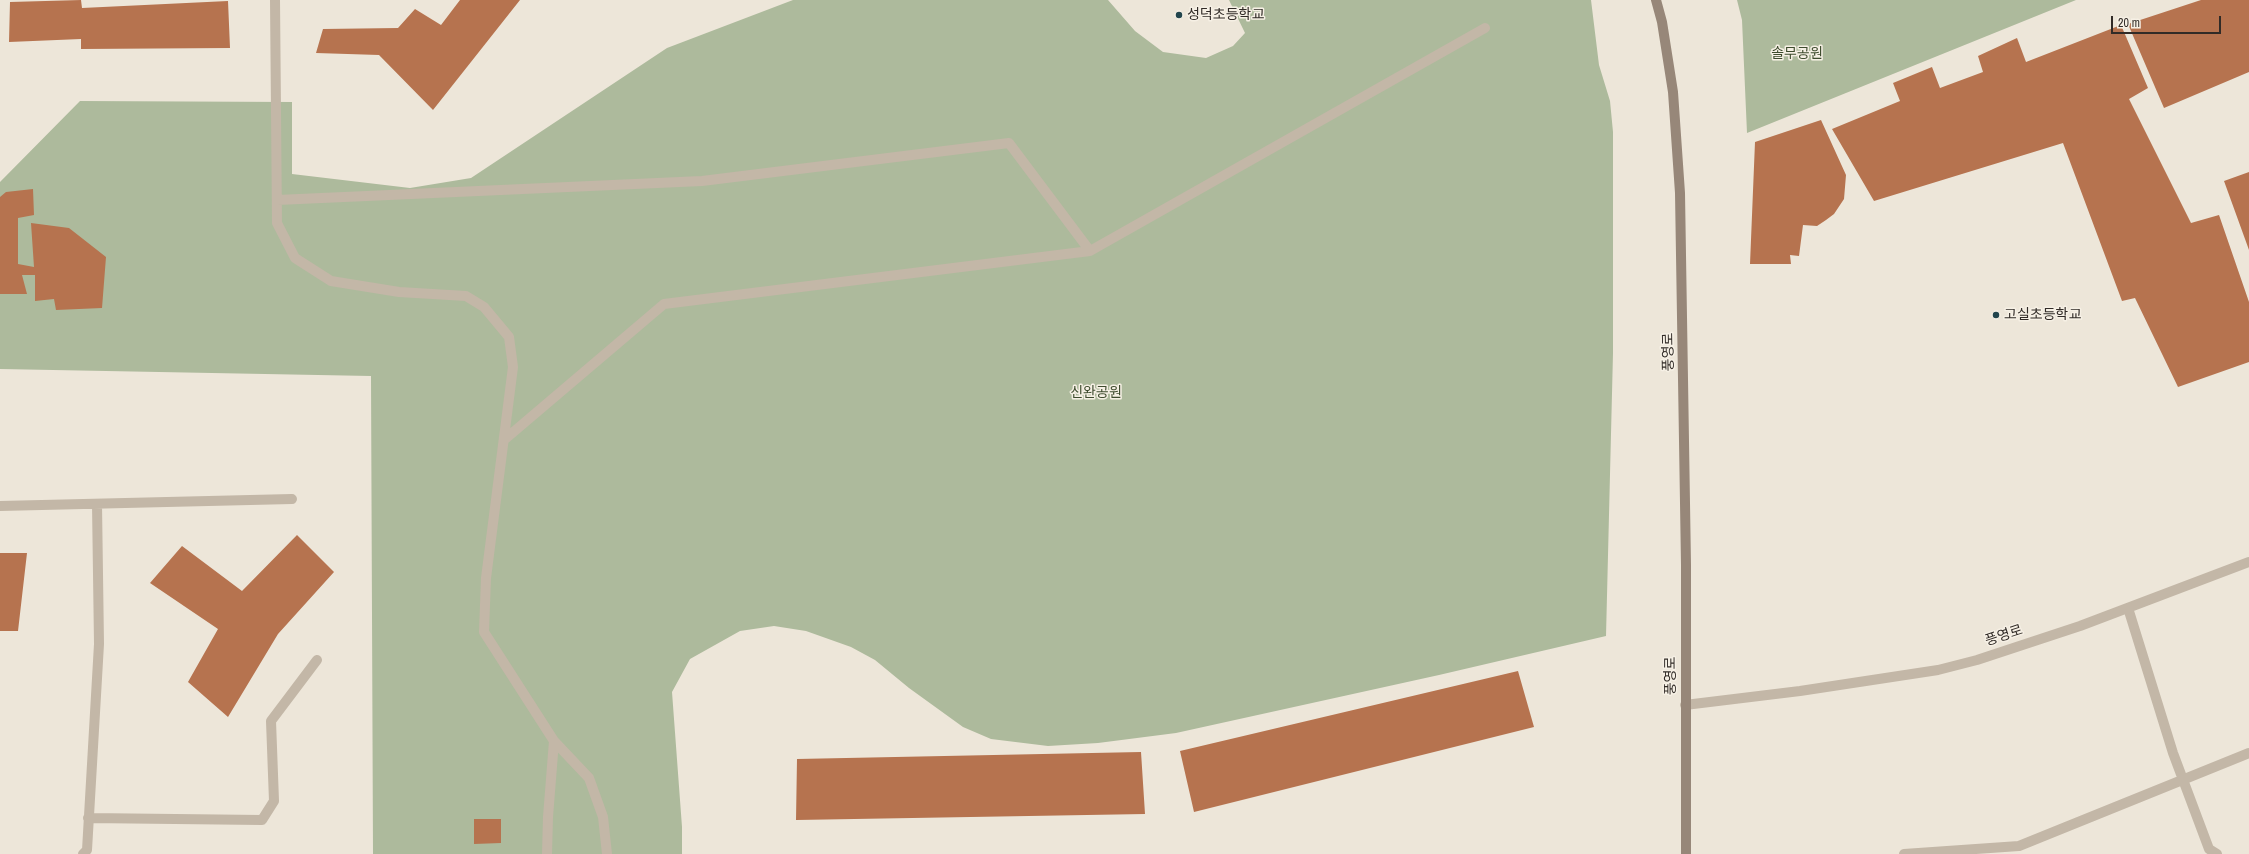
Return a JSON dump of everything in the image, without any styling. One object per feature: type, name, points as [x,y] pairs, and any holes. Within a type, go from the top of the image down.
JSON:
[{"type":"main road","name":"풍영로","points":[[1656,0],[1662,22],[1673,92],[1680,193],[1686,565],[1686,854]]},
{"type":"street","points":[[275,0],[277,224],[295,258],[331,281],[399,292],[466,296],[484,307],[509,337],[513,367],[486,578],[484,632],[554,741],[589,778],[603,817],[607,854]]},
{"type":"street","points":[[504,440],[664,304],[1090,251],[1485,28]]},
{"type":"street","points":[[277,200],[702,181],[1009,143],[1090,251]]},
{"type":"street","points":[[0,506],[292,499]]},
{"type":"street","points":[[83,854],[87,850],[99,644],[97,504]]},
{"type":"street","name":"풍영로","points":[[1685,705],[1800,691],[1938,670],[1977,660],[2128,608],[2249,562]]},
{"type":"street","points":[[2128,608],[2183,780],[2209,849],[2217,854]]},
{"type":"street","points":[[88,818],[262,820],[274,802],[271,721],[317,660]]},
{"type":"street","points":[[547,854],[548,817],[554,741]]},
{"type":"street","points":[[1904,854],[2019,846],[2249,753]]},
{"type":"green space","name":"신완공원","points":[[793,0],[1108,0],[1135,31],[1163,52],[1206,58],[1233,46],[1245,33],[1229,0],[1591,0],[1599,65],[1610,101],[1613,132],[1613,353],[1606,636],[1439,675],[1176,733],[1098,743],[1048,746],[991,739],[963,727],[909,688],[875,660],[851,647],[806,631],[774,626],[740,631],[690,659],[672,692],[682,827],[682,854],[373,854],[371,376],[0,369],[0,182],[80,101],[292,102],[292,174],[410,188],[471,178],[667,48]]},
{"type":"green space","name":"솔무공원","points":[[1737,0],[2076,0],[1747,133],[1742,20]]},
{"type":"building","points":[[81,0],[82,8],[228,1],[230,48],[81,49],[81,39],[9,42],[10,2]]},
{"type":"building","points":[[460,0],[520,0],[433,110],[379,55],[316,53],[323,29],[398,28],[415,9],[441,25]]},
{"type":"building","points":[[2201,0],[2249,0],[2249,72],[2164,108],[2128,24]]},
{"type":"building","points":[[2121,25],[2148,88],[2129,99],[2191,223],[2219,215],[2249,302],[2249,362],[2178,387],[2135,298],[2122,301],[2063,143],[1874,201],[1832,129],[1900,101],[1893,83],[1932,67],[1940,88],[1983,72],[1978,56],[2017,38],[2026,62]]},
{"type":"building","points":[[1821,120],[1846,175],[1844,199],[1834,214],[1817,226],[1803,225],[1799,256],[1790,255],[1791,264],[1750,264],[1755,142]]},
{"type":"building","points":[[2249,172],[2249,250],[2224,181]]},
{"type":"building","points":[[33,189],[34,215],[18,218],[18,264],[34,267],[31,223],[69,228],[106,257],[102,308],[56,310],[54,299],[35,301],[35,275],[22,275],[27,294],[0,294],[0,197],[6,192]]},
{"type":"building","points":[[297,535],[334,572],[278,634],[228,717],[188,682],[218,629],[150,583],[182,546],[242,591]]},
{"type":"building","points":[[0,553],[27,553],[18,631],[0,631]]},
{"type":"building","points":[[1518,671],[1534,727],[1194,812],[1180,751]]},
{"type":"building","points":[[1141,752],[1145,814],[796,820],[797,759]]},
{"type":"building","points":[[474,819],[501,819],[501,843],[474,844]]},
{"type":"place","name":"성덕초등학교","points":[[1179,15]]},
{"type":"place","name":"고실초등학교","points":[[1996,315]]}]
